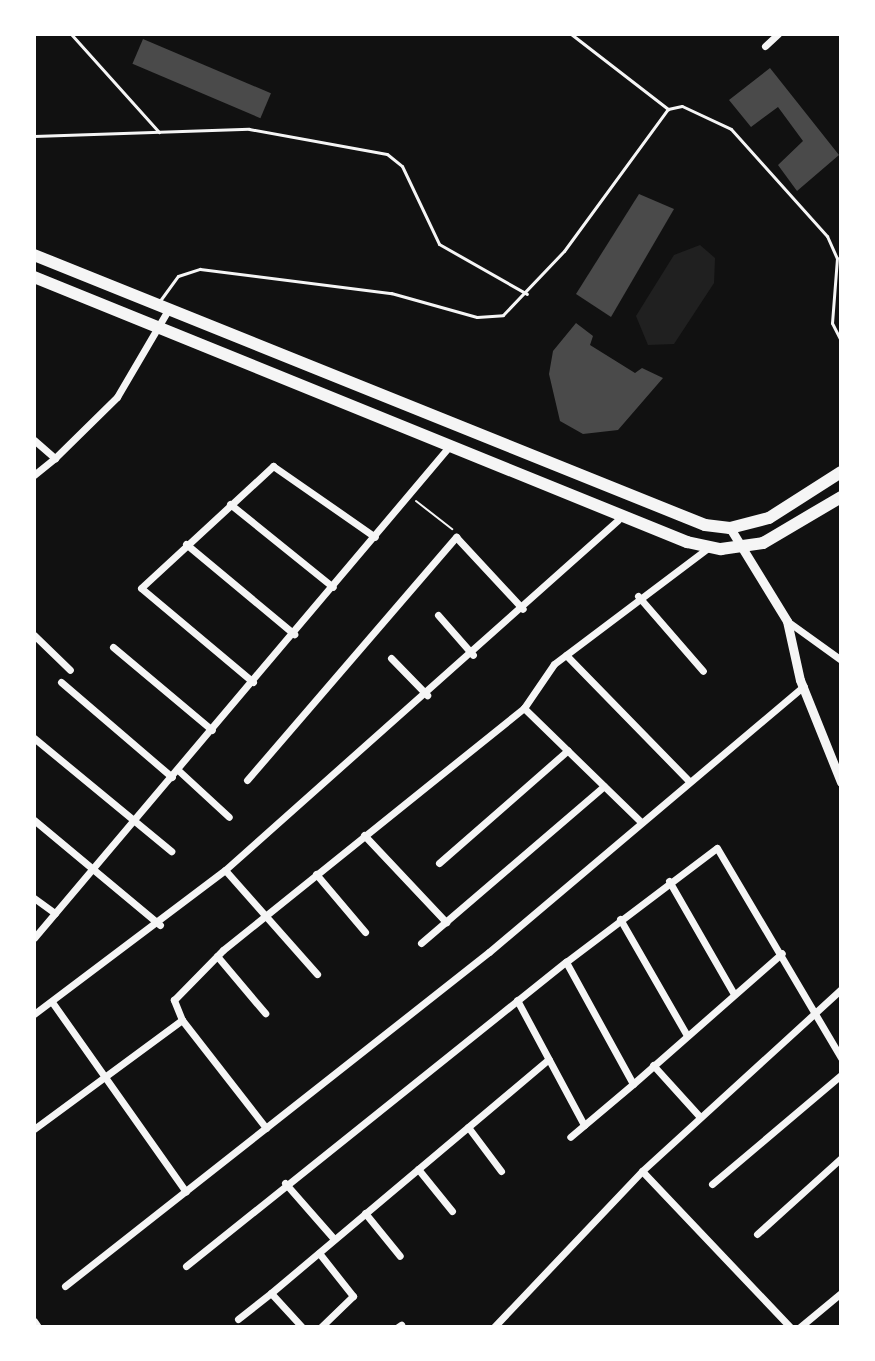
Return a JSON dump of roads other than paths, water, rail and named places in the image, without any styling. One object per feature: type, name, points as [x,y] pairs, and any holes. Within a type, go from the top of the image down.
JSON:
[{"type":"highway","points":[[34,255],[628,500],[730,528],[769,518],[841,472]]},
{"type":"highway","points":[[34,277],[618,520],[709,547],[739,549],[780,537],[841,497]]},
{"type":"street","points":[[765,46],[778,34]]},
{"type":"street","points":[[34,475],[117,397],[160,330],[162,308]]},
{"type":"street","points":[[34,440],[55,458]]},
{"type":"street","points":[[34,938],[294,634],[448,448]]},
{"type":"street","points":[[253,682],[141,588],[230,504],[281,467],[375,537]]},
{"type":"street","points":[[230,504],[333,587]]},
{"type":"street","points":[[34,1014],[160,925],[473,655],[618,520]]},
{"type":"street","points":[[730,528],[739,549],[787,621],[804,686],[841,782]]},
{"type":"street","points":[[247,780],[456,537],[523,609]]},
{"type":"street","points":[[186,544],[294,634]]},
{"type":"street","points":[[266,1128],[182,1020],[174,1000],[217,956],[266,915],[524,708],[566,655],[638,596],[709,547]]},
{"type":"street","points":[[638,596],[703,671]]},
{"type":"street","points":[[438,615],[473,655]]},
{"type":"street","points":[[787,621],[841,660]]},
{"type":"street","points":[[34,635],[70,670]]},
{"type":"street","points":[[113,647],[212,730]]},
{"type":"street","points":[[566,655],[688,780]]},
{"type":"street","points":[[391,658],[427,695]]},
{"type":"street","points":[[61,682],[229,817]]},
{"type":"street","points":[[65,1286],[489,952],[688,780],[804,686]]},
{"type":"street","points":[[524,708],[640,821]]},
{"type":"street","points":[[34,738],[171,851]]},
{"type":"street","points":[[439,863],[568,750]]},
{"type":"street","points":[[421,943],[604,786]]},
{"type":"street","points":[[34,820],[160,925]]},
{"type":"street","points":[[364,835],[446,922]]},
{"type":"street","points":[[186,1266],[285,1183],[517,1000],[669,881],[717,848],[782,953],[841,1058]]},
{"type":"street","points":[[225,870],[317,974]]},
{"type":"street","points":[[316,874],[365,932]]},
{"type":"street","points":[[669,881],[734,994]]},
{"type":"street","points":[[34,898],[55,913]]},
{"type":"street","points":[[620,919],[686,1034]]},
{"type":"street","points":[[570,1137],[782,953]]},
{"type":"street","points":[[217,956],[265,1013]]},
{"type":"street","points":[[566,962],[633,1084]]},
{"type":"street","points":[[494,1327],[642,1171],[841,989]]},
{"type":"street","points":[[517,1000],[584,1125]]},
{"type":"street","points":[[52,1002],[186,1192]]},
{"type":"street","points":[[34,1129],[182,1020]]},
{"type":"street","points":[[238,1319],[549,1059]]},
{"type":"street","points":[[653,1065],[700,1117]]},
{"type":"street","points":[[712,1184],[841,1075]]},
{"type":"street","points":[[468,1127],[501,1171]]},
{"type":"street","points":[[757,1234],[841,1158]]},
{"type":"street","points":[[418,1169],[452,1211]]},
{"type":"street","points":[[642,1171],[789,1327]]},
{"type":"street","points":[[285,1183],[334,1239]]},
{"type":"street","points":[[365,1213],[400,1256]]},
{"type":"street","points":[[319,1253],[353,1296],[321,1327]]},
{"type":"street","points":[[271,1293],[302,1327]]},
{"type":"street","points":[[800,1327],[841,1293]]},
{"type":"street","points":[[34,1321],[38,1327]]},
{"type":"lane","points":[[71,34],[159,132]]},
{"type":"lane","points":[[571,34],[668,109],[694,107],[719,119],[827,236],[837,258],[832,323],[841,341]]},
{"type":"lane","points":[[162,308],[178,276],[200,269],[391,293],[477,317],[503,315],[527,294],[668,109]]},
{"type":"lane","points":[[34,136],[249,129],[387,154],[402,166],[439,244],[527,294]]}]
